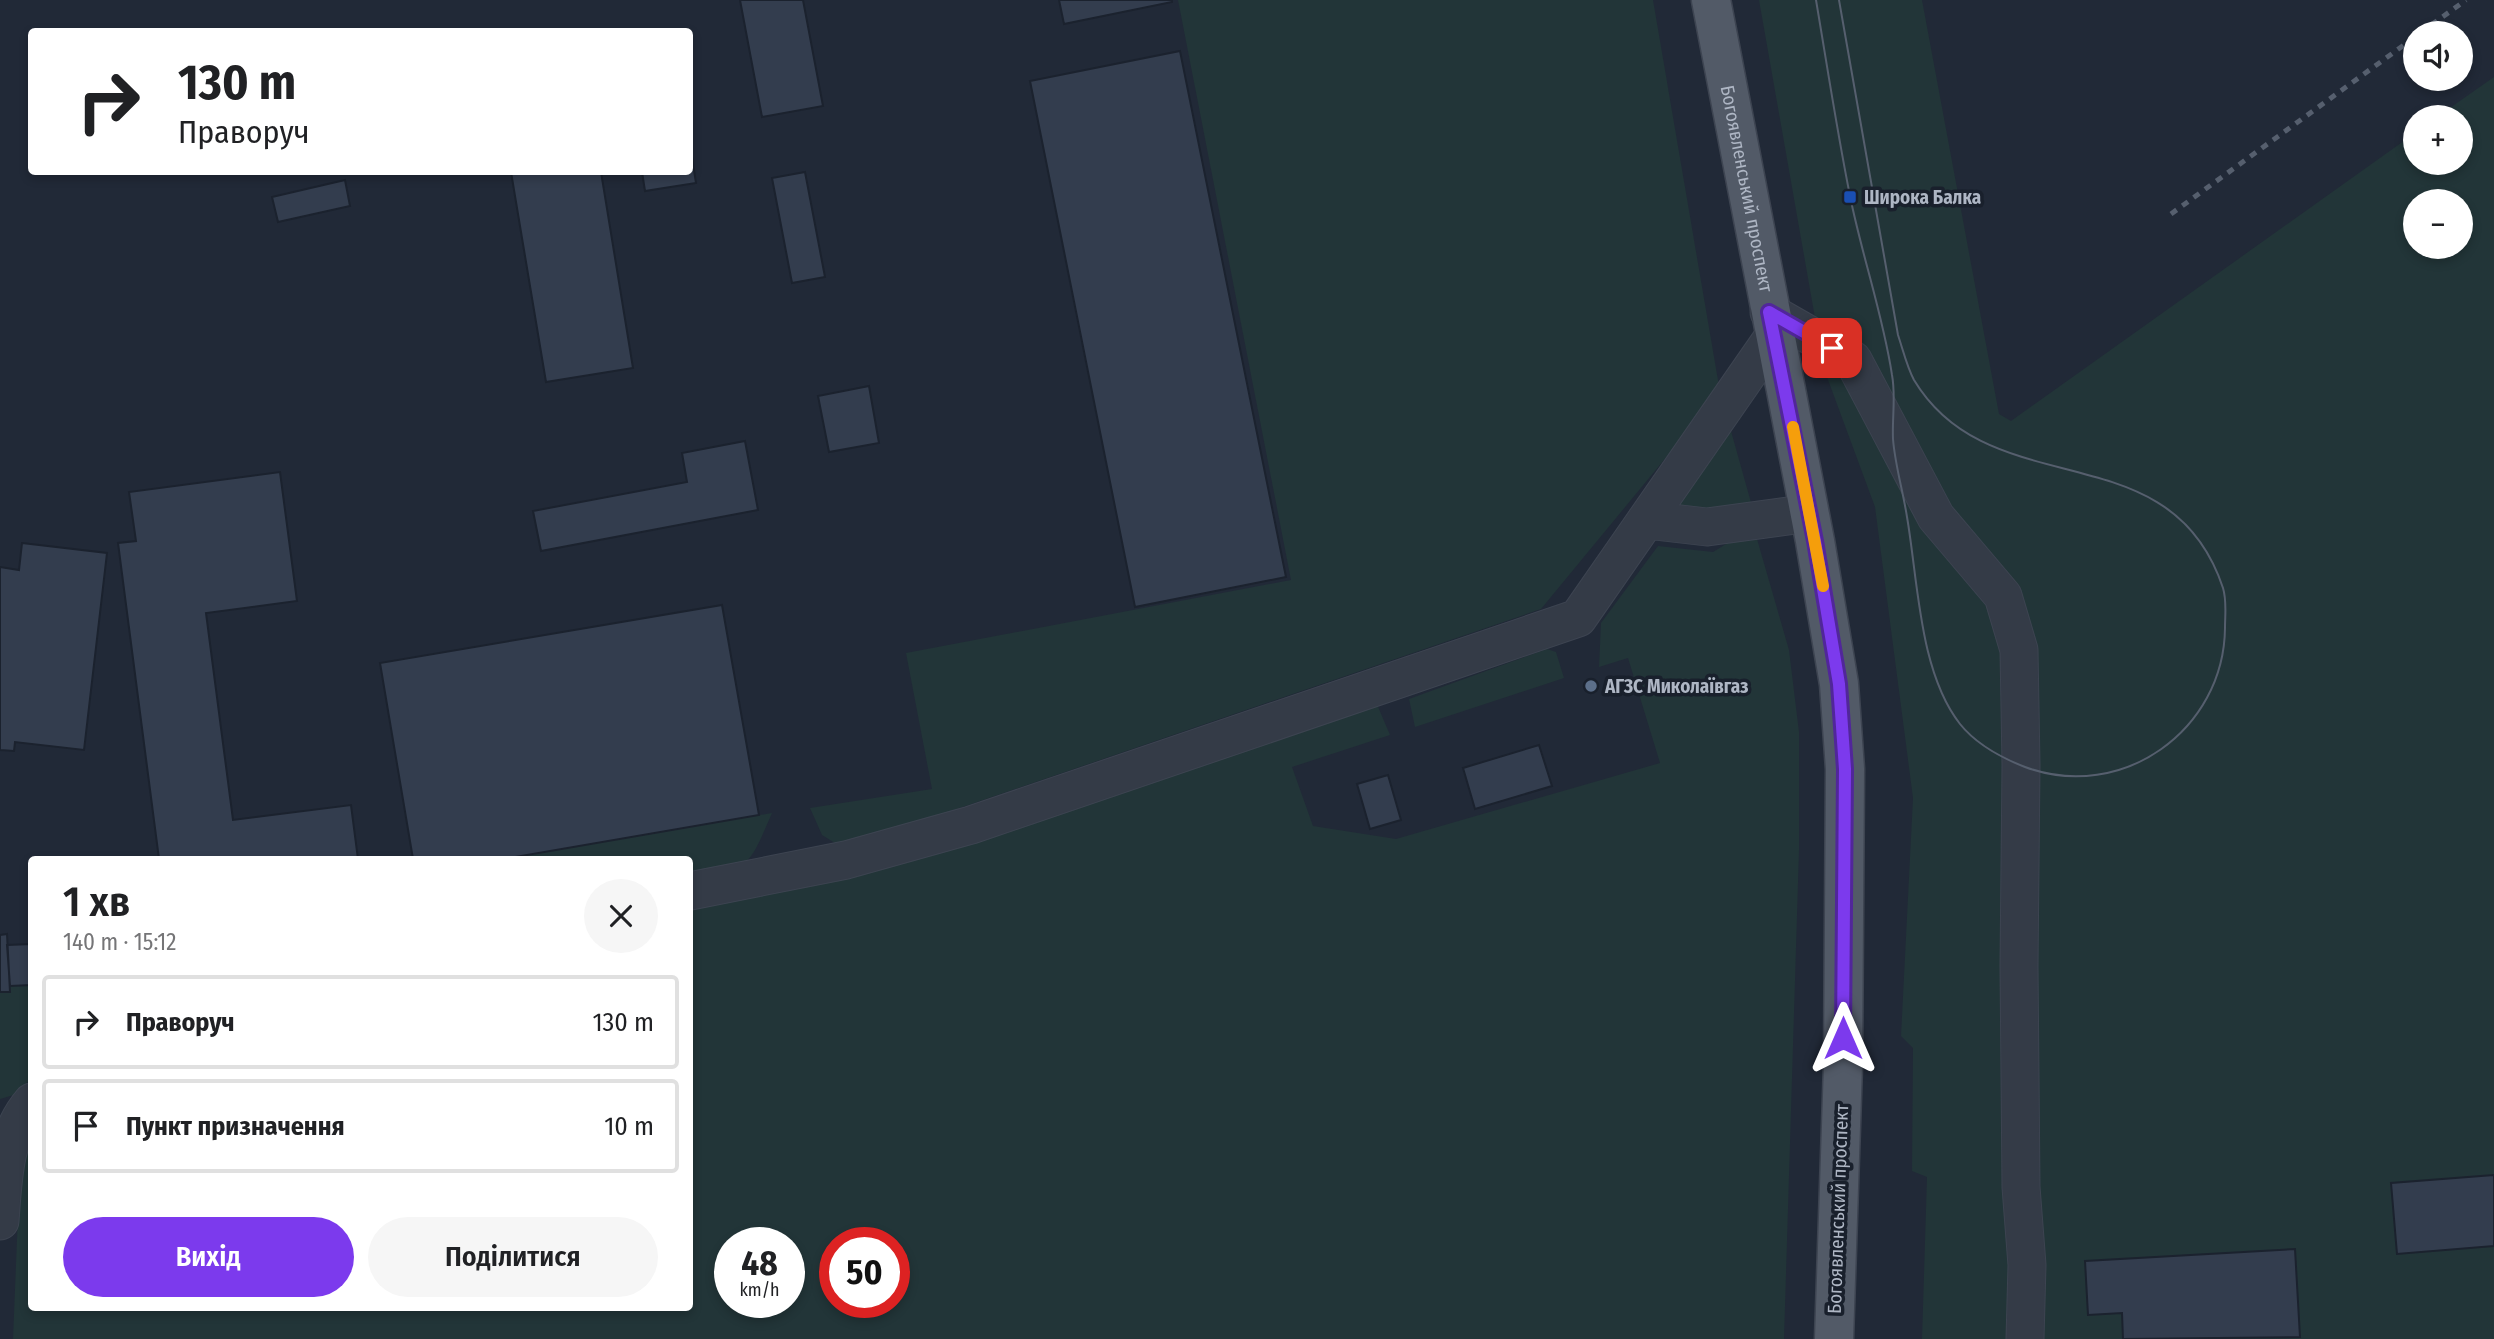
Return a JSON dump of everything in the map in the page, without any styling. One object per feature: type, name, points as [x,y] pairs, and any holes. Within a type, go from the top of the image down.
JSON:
[{"type":"main road","name":"Богоявленський проспект","points":[[1710,0],[1810,513],[1839,684],[1845,769],[1843,1065],[1834,1339]]},
{"type":"street","points":[[693,890],[846,860],[971,825],[1378,689],[1577,618],[1646,520],[1772,324],[1853,360],[1936,517],[2003,596],[2019,650],[2019,966],[2021,1187],[2027,1265],[2025,1339]]},
{"type":"street","points":[[1646,520],[1707,527],[1810,513]]},
{"type":"street","points":[[0,1220],[4,1164],[22,1114],[28,1107]]},
{"type":"green space","points":[[1178,0],[1653,0],[1720,392],[1541,609],[843,848],[822,835],[810,808],[932,789],[906,653],[1291,580]]},
{"type":"green space","points":[[1759,0],[1922,0],[1999,414],[2011,421],[2403,142],[2403,175],[2473,175],[2473,105],[2454,105],[2494,77],[2494,1339],[1922,1339],[1927,1177],[1912,1171],[1913,1048],[1901,1036],[1913,798],[1875,507],[1824,369]]},
{"type":"green space","points":[[1726,429],[1731,431],[1752,506],[1746,510],[1674,510]]},
{"type":"green space","points":[[1755,532],[1789,650],[1799,732],[1799,850],[1784,1339],[13,1339],[20,1165],[28,1142],[28,1311],[693,1311],[693,906],[1376,702],[1390,735],[1292,767],[1313,826],[1396,839],[1660,763],[1628,658],[1599,667],[1601,623],[1658,546],[1713,552],[1744,533]]},
{"type":"green space","points":[[1547,649],[1556,652],[1564,678],[1415,727],[1409,699]]},
{"type":"green space","points":[[772,813],[757,846],[744,863],[725,871],[693,876],[693,856],[521,856]]},
{"type":"green space","points":[[28,985],[28,1081],[17,1094],[0,1099],[0,992],[10,992],[10,986]]},
{"type":"building","points":[[740,0],[803,0],[823,106],[762,117]]},
{"type":"building","points":[[1059,0],[1172,0],[1172,2],[1064,24]]},
{"type":"building","points":[[1180,51],[1286,577],[1135,607],[1030,81]]},
{"type":"building","points":[[693,164],[696,183],[645,191],[642,175],[693,175]]},
{"type":"building","points":[[805,172],[825,277],[792,283],[772,178]]},
{"type":"building","points":[[512,175],[601,175],[633,368],[546,382]]},
{"type":"building","points":[[345,180],[350,206],[278,222],[272,197]]},
{"type":"building","points":[[869,386],[879,443],[829,452],[818,396]]},
{"type":"building","points":[[745,441],[758,510],[541,551],[533,511],[687,482],[682,453]]},
{"type":"building","points":[[280,472],[297,601],[206,613],[233,820],[351,805],[358,856],[159,856],[118,543],[136,541],[129,492]]},
{"type":"building","points":[[22,543],[107,553],[84,750],[15,742],[14,751],[0,750],[0,567],[19,570]]},
{"type":"building","points":[[722,605],[759,815],[520,856],[412,856],[380,663]]},
{"type":"building","points":[[1539,745],[1552,786],[1475,809],[1463,768]]},
{"type":"building","points":[[1388,775],[1401,820],[1370,829],[1357,784]]},
{"type":"building","points":[[7,934],[10,992],[0,992],[0,935]]},
{"type":"building","points":[[28,944],[28,985],[10,986],[7,945]]},
{"type":"building","points":[[2494,1175],[2494,1246],[2397,1254],[2391,1183]]},
{"type":"building","points":[[2295,1249],[2300,1337],[2123,1339],[2122,1313],[2088,1315],[2085,1261]]},
{"type":"tram line","points":[[1816,0],[1850,196],[1892,375],[1894,449],[1907,517],[1922,625],[1936,679],[1946,703],[1966,731],[1990,750],[2016,763],[2061,776],[2097,775],[2131,766],[2161,749],[2187,726],[2207,698],[2220,665],[2225,628],[2223,588],[2198,538],[2163,506],[2122,486],[1987,444],[1947,419],[1914,380],[1898,335],[1839,0]]},
{"type":"railway","points":[[2437,21],[2466,0]]},
{"type":"railway","points":[[2171,214],[2403,46]]},
{"type":"slow traffic","points":[[1793,427],[1823,586]]},
{"type":"place","name":"Широка Балка","points":[[1850,197]]},
{"type":"place","name":"АГЗС Миколаївгаз","points":[[1591,686]]},
{"type":"route","points":[[1832,348],[1769,312],[1815,541],[1839,684],[1845,769],[1843,1038]]}]
